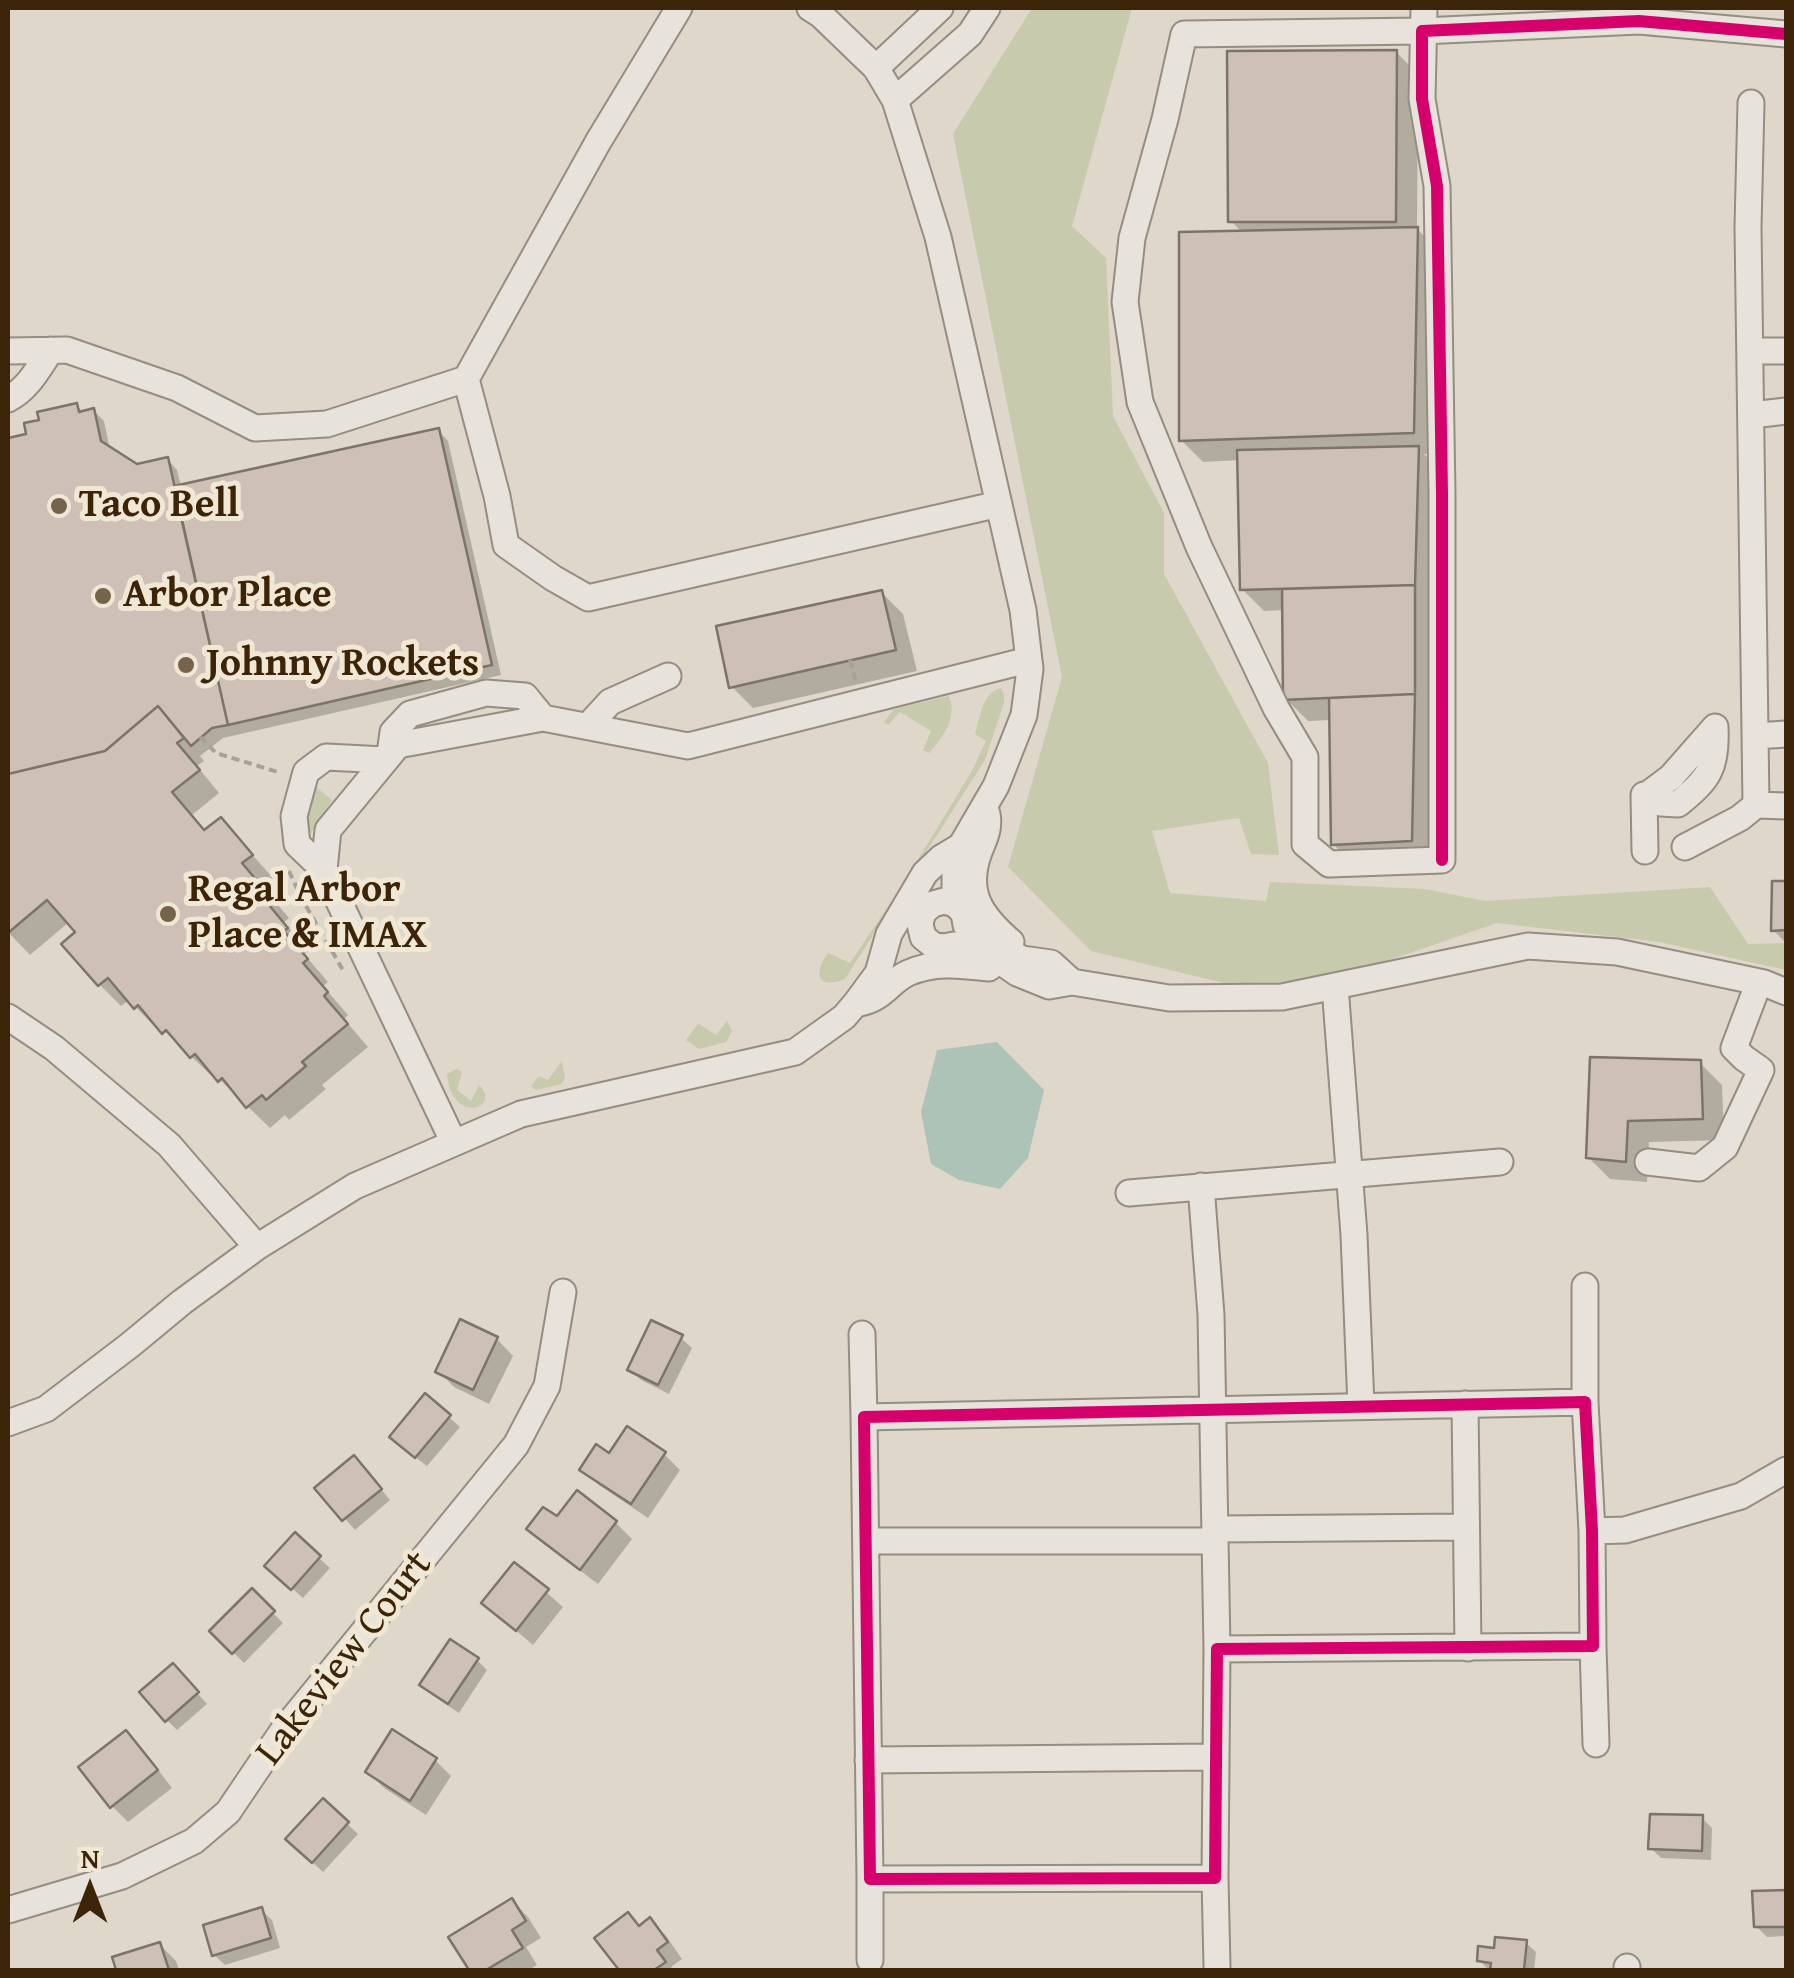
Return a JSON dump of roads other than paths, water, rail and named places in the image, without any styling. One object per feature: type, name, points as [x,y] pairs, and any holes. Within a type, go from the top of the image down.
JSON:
[{"type":"street","points":[[8,352],[67,350],[177,388],[255,428],[327,424],[466,379],[598,142],[680,8]]},
{"type":"street","points":[[8,1423],[46,1408],[258,1247],[355,1186],[521,1114],[795,1052],[844,1017],[878,973],[944,924],[961,846],[996,786],[1024,715],[1030,669],[1023,610],[938,237],[894,100],[876,68],[810,8]]},
{"type":"street","points":[[876,68],[940,8]]},
{"type":"street","points":[[894,100],[970,34],[987,8]]},
{"type":"street","points":[[1423,19],[1422,98],[1437,217],[1442,860],[1330,864],[1305,844],[1305,757],[1276,708],[1199,548],[1140,402],[1126,302],[1132,238],[1166,118],[1184,34],[1423,19],[1640,14],[1691,16],[1786,34]]},
{"type":"street","points":[[1750,103],[1748,227],[1756,805]]},
{"type":"street","points":[[8,400],[30,381],[51,350]]},
{"type":"street","points":[[1751,351],[1786,352]]},
{"type":"street","points":[[466,379],[506,545],[588,598],[999,504]]},
{"type":"street","points":[[1752,415],[1786,411]]},
{"type":"street","points":[[324,870],[328,830],[388,757],[393,732],[410,714],[486,693],[525,696],[543,718],[688,746],[1028,660]]},
{"type":"street","points":[[588,726],[610,702],[668,676]]},
{"type":"street","points":[[1715,727],[1786,734]]},
{"type":"street","points":[[388,757],[326,756],[306,772],[294,816],[296,844],[324,870],[454,1143]]},
{"type":"street","points":[[1644,795],[1645,851]]},
{"type":"street","points":[[1685,847],[1740,818],[1756,805],[1786,806]]},
{"type":"street","points":[[982,810],[990,826],[972,873],[978,905],[994,927],[1019,948],[1051,963],[1072,982]]},
{"type":"street","points":[[878,973],[889,934],[925,873],[961,846]]},
{"type":"street","points":[[925,873],[944,924],[1017,973],[1049,986],[1072,982],[1168,998],[1282,997],[1528,946],[1617,952],[1759,982],[1786,992]]},
{"type":"street","points":[[889,934],[944,924],[1022,959],[1051,963]]},
{"type":"street","points":[[856,1004],[874,1000],[906,973],[946,963],[1017,973]]},
{"type":"street","points":[[1648,1162],[1698,1168],[1725,1148],[1760,1070],[1734,1048],[1759,982]]},
{"type":"street","points":[[1335,986],[1361,1406]]},
{"type":"street","points":[[8,1017],[54,1048],[169,1145],[258,1247]]},
{"type":"street","points":[[1128,1193],[1500,1162]]},
{"type":"street","points":[[1201,1186],[1211,1315],[1217,1967]]},
{"type":"street","points":[[1585,1286],[1584,1402],[1592,1531],[1596,1744]]},
{"type":"street","name":"Lakeview Court","points":[[8,1910],[122,1876],[194,1840],[228,1812],[282,1732],[516,1445],[547,1386],[563,1292]]},
{"type":"street","points":[[862,1334],[870,1960]]},
{"type":"street","points":[[864,1417],[1584,1402]]},
{"type":"street","points":[[1464,1404],[1468,1648]]},
{"type":"street","points":[[1592,1531],[1626,1530],[1741,1496],[1786,1470]]},
{"type":"street","points":[[866,1540],[1466,1527]]},
{"type":"street","points":[[1217,1650],[1593,1646]]},
{"type":"street","points":[[868,1760],[1215,1757]]},
{"type":"street","points":[[870,1879],[1215,1878]]},
{"type":"place","name":"Taco Bell","points":[[59,506]]},
{"type":"place","name":"Arbor Place","points":[[103,596]]},
{"type":"place","name":"Johnny Rockets","points":[[186,665]]},
{"type":"place","name":"Regal Arbor Place & IMAX","points":[[168,914]]}]
